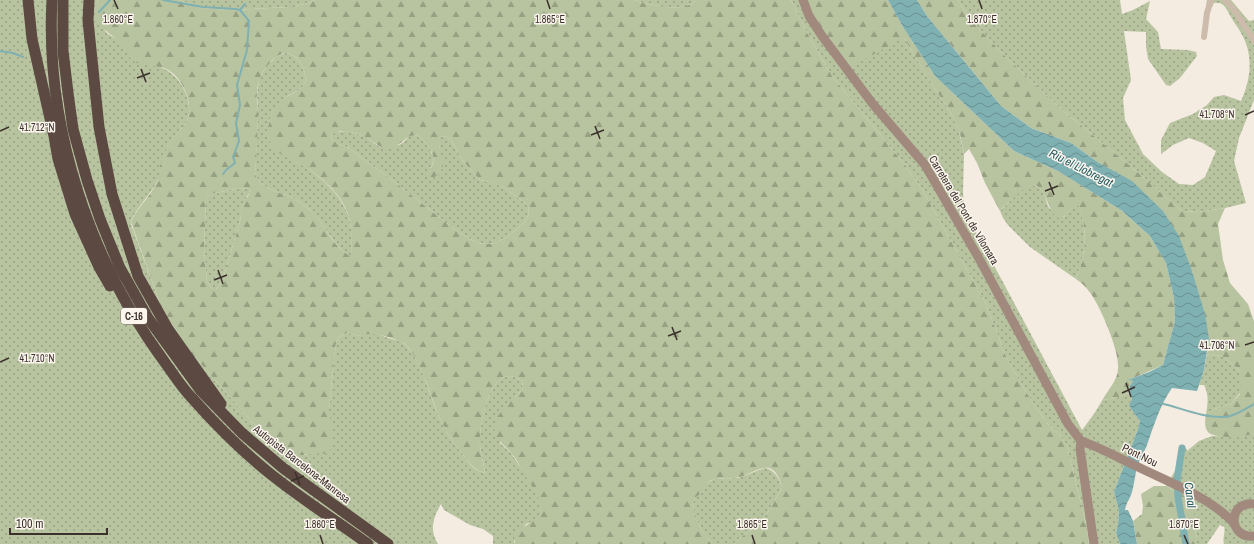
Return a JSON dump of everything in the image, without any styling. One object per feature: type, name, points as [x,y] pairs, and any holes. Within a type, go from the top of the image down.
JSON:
[{"type":"highway","points":[[28,0],[32,39],[58,159],[75,214],[99,267],[143,343],[176,385],[191,398]]},
{"type":"highway","name":"C-16","points":[[52,0],[51,17],[53,70],[59,116],[68,154],[84,213],[110,271],[137,322],[147,339],[191,398],[233,440],[268,472],[368,544]]},
{"type":"highway","name":"Autopista Barcelona-Manresa","points":[[63,0],[63,51],[73,129],[87,180],[100,219],[120,268],[148,318],[201,391],[226,418],[283,468],[388,544]]},
{"type":"highway","points":[[89,0],[88,21],[99,127],[112,194],[138,276],[168,329],[234,425]]},
{"type":"street","name":"Carretera del Pont de Vilomara","points":[[803,0],[809,16],[826,42],[872,103],[924,165],[981,262],[1068,424],[1084,442]]},
{"type":"street","points":[[1204,37],[1207,13],[1211,0]]},
{"type":"street","points":[[1225,0],[1235,11],[1254,41]]},
{"type":"street","name":"Pont Nou","points":[[1084,442],[1184,489],[1212,505]]},
{"type":"street","points":[[1084,442],[1080,449],[1094,544]]},
{"type":"street","points":[[1234,523],[1234,516],[1239,508],[1246,504],[1254,504]]},
{"type":"street","points":[[1212,505],[1226,508],[1239,508]]},
{"type":"street","points":[[1212,505],[1224,513],[1234,523],[1238,531],[1250,536],[1253,544]]},
{"type":"green space","points":[[0,0],[98,0],[97,3],[102,23],[106,32],[121,43],[127,54],[133,60],[138,63],[163,68],[169,71],[179,81],[188,99],[188,118],[166,150],[157,182],[134,216],[131,225],[162,309],[192,354],[262,433],[283,450],[297,455],[312,453],[329,417],[336,342],[341,336],[347,333],[359,335],[377,334],[399,341],[406,345],[416,359],[428,386],[437,412],[449,435],[471,465],[481,472],[485,473],[480,448],[482,419],[490,394],[496,384],[503,378],[512,376],[522,381],[523,389],[499,414],[500,443],[511,453],[534,488],[540,501],[541,509],[540,516],[534,521],[526,524],[514,541],[515,544],[493,544],[493,536],[483,529],[470,525],[444,510],[441,504],[433,524],[435,539],[438,544],[0,544]]},
{"type":"green space","points":[[98,0],[179,0],[201,8],[232,10],[289,7],[316,0],[634,0],[653,5],[680,7],[687,6],[697,0],[791,0],[805,29],[832,76],[905,165],[923,191],[985,302],[1007,359],[1031,400],[1048,424],[1059,434],[1067,446],[1087,528],[1089,544],[734,544],[747,532],[762,522],[782,488],[776,473],[772,469],[766,468],[759,469],[737,478],[715,479],[710,481],[694,500],[693,503],[695,513],[699,523],[705,535],[713,544],[515,544],[514,533],[540,516],[540,505],[536,493],[516,459],[498,440],[494,428],[495,422],[500,413],[523,389],[522,381],[512,376],[503,378],[496,384],[490,394],[482,419],[480,448],[485,473],[481,472],[468,462],[446,430],[437,412],[419,365],[409,348],[401,341],[374,334],[357,335],[347,333],[341,336],[336,342],[329,408],[332,437],[330,454],[312,453],[297,455],[283,450],[262,433],[192,354],[162,309],[131,222],[136,212],[156,184],[160,166],[168,146],[188,118],[188,100],[183,87],[175,75],[170,71],[161,67],[143,65],[134,61],[121,44],[100,26],[97,21],[96,9]],"holes":[[[285,53],[297,58],[302,65],[306,79],[299,89],[282,100],[277,106],[268,127],[268,136],[275,149],[319,176],[331,187],[341,200],[350,220],[352,253],[350,256],[337,246],[317,217],[311,211],[294,198],[265,186],[257,178],[255,173],[258,116],[257,96],[259,81],[266,67],[275,58]],[[340,131],[347,131],[364,136],[386,148],[392,148],[410,136],[415,135],[425,142],[434,158],[432,167],[427,172],[427,176],[431,179],[438,175],[443,166],[439,139],[442,136],[447,137],[451,140],[463,161],[480,180],[503,187],[528,205],[529,214],[525,222],[507,237],[495,243],[477,243],[453,228],[387,176],[348,148],[335,142],[331,138],[332,134]],[[240,188],[249,189],[250,193],[242,208],[240,221],[222,282],[216,289],[212,289],[207,281],[204,249],[206,200],[207,196]]]},
{"type":"green space","points":[[179,0],[316,0],[289,7],[232,10],[201,8]]},
{"type":"green space","points":[[634,0],[697,0],[687,6],[667,7]]},
{"type":"green space","points":[[791,0],[807,0],[818,21],[838,52],[904,38],[951,113],[959,131],[964,154],[963,192],[964,208],[967,215],[1082,430],[1103,399],[1113,399],[1128,393],[1132,399],[1129,405],[1140,421],[1114,492],[1119,511],[1116,533],[1120,544],[1089,544],[1087,528],[1067,446],[1059,434],[1048,424],[1031,400],[1007,359],[985,302],[923,191],[905,165],[832,76],[805,29]]},
{"type":"green space","points":[[807,0],[888,0],[903,27],[935,76],[1014,151],[1058,171],[1121,210],[1150,236],[1166,263],[1174,298],[1175,321],[1163,365],[1129,380],[1133,381],[1129,387],[1128,393],[1113,399],[1103,399],[1118,373],[1118,361],[1113,341],[1100,309],[1088,290],[1076,279],[1082,261],[1085,242],[1084,224],[1079,206],[1073,207],[1060,219],[1052,212],[1042,190],[1035,185],[1024,189],[1000,211],[969,149],[964,154],[960,134],[951,113],[904,38],[850,67],[826,35]]},
{"type":"green space","points":[[917,0],[958,0],[970,19],[1003,54],[1061,109],[1127,163],[1182,211],[1199,212],[1225,208],[1218,224],[1223,260],[1230,283],[1248,304],[1254,321],[1254,433],[1242,437],[1224,437],[1210,434],[1206,428],[1206,414],[1214,409],[1231,404],[1240,394],[1240,372],[1222,356],[1207,354],[1209,338],[1192,271],[1099,163],[1071,143],[1031,128],[1001,106],[927,16]]},
{"type":"green space","points":[[958,0],[1120,0],[1122,14],[1150,1],[1146,19],[1158,32],[1161,49],[1188,50],[1196,52],[1197,56],[1180,78],[1170,86],[1166,85],[1148,59],[1146,32],[1124,31],[1131,80],[1123,98],[1125,120],[1143,154],[1162,172],[1179,184],[1193,185],[1205,177],[1216,151],[1203,143],[1189,138],[1173,145],[1161,154],[1161,140],[1170,123],[1193,114],[1207,105],[1214,97],[1224,95],[1241,101],[1247,84],[1250,67],[1248,50],[1245,41],[1223,5],[1220,3],[1214,3],[1212,7],[1206,5],[1207,0],[1231,0],[1249,21],[1254,20],[1254,100],[1239,138],[1234,161],[1246,203],[1199,212],[1182,211],[1127,163],[1061,109],[1003,54],[970,19]]},
{"type":"green space","points":[[285,53],[297,58],[302,65],[306,79],[302,87],[285,98],[279,104],[271,117],[268,128],[271,144],[276,150],[315,174],[337,195],[349,217],[352,253],[350,257],[338,246],[311,211],[294,198],[265,186],[257,178],[255,173],[258,117],[257,94],[259,79],[266,67],[276,57]]},
{"type":"green space","points":[[345,131],[366,137],[382,147],[399,145],[413,135],[420,137],[429,147],[434,158],[430,168],[431,179],[440,148],[438,143],[439,139],[442,136],[447,137],[451,140],[463,161],[480,180],[494,183],[503,187],[528,205],[529,214],[525,222],[507,237],[495,243],[477,243],[453,228],[387,176],[348,148],[335,142],[331,138],[332,134],[336,132]]},
{"type":"green space","points":[[1031,185],[1040,188],[1050,209],[1064,217],[1070,209],[1079,205],[1084,224],[1085,242],[1082,261],[1076,279],[1030,247],[1003,218],[1000,211],[1022,189]]},
{"type":"green space","points":[[240,188],[249,189],[250,193],[247,196],[242,208],[240,221],[222,282],[216,289],[212,289],[207,281],[204,249],[207,196]]},
{"type":"green space","points":[[1207,354],[1222,356],[1237,368],[1240,372],[1240,393],[1231,404],[1214,409],[1206,414],[1208,403],[1207,392],[1204,385],[1199,385]]},
{"type":"green space","points":[[1254,433],[1254,544],[1224,544],[1224,527],[1220,525],[1207,544],[1197,544],[1194,525],[1194,501],[1166,486],[1176,469],[1179,448],[1186,448],[1187,451],[1199,441],[1212,436],[1241,437]]},
{"type":"green space","points":[[765,468],[771,470],[776,475],[782,488],[762,522],[747,532],[734,544],[713,544],[704,535],[697,520],[693,502],[695,498],[702,492],[706,484],[710,481],[715,479],[738,478]]},
{"type":"green space","points":[[1154,486],[1166,486],[1194,501],[1194,525],[1197,544],[1137,544],[1133,521],[1142,514],[1143,506],[1141,494]]},
{"type":"water","name":"Riu el Llobregat","points":[[888,0],[917,0],[927,16],[1001,106],[1031,128],[1071,143],[1099,163],[1132,181],[1163,211],[1179,236],[1192,271],[1205,314],[1209,338],[1204,370],[1197,391],[1172,388],[1161,408],[1138,465],[1132,492],[1125,510],[1128,510],[1133,521],[1137,544],[1120,544],[1116,533],[1119,511],[1114,492],[1140,421],[1129,405],[1132,399],[1129,394],[1129,390],[1133,381],[1128,380],[1163,365],[1175,321],[1174,298],[1166,263],[1150,236],[1121,210],[1058,171],[1014,151],[935,76],[903,27]]},
{"type":"waterway","points":[[99,12],[110,0]]},
{"type":"waterway","points":[[163,0],[203,7],[236,9],[240,10],[249,21],[247,50],[237,85],[240,105],[236,123],[239,141],[233,157],[235,163],[223,174]]},
{"type":"waterway","points":[[240,10],[245,4]]},
{"type":"waterway","points":[[0,51],[13,53],[23,57]]},
{"type":"waterway","points":[[1160,403],[1217,417],[1225,417],[1236,414],[1254,404]]},
{"type":"waterway","name":"Canal","points":[[1182,448],[1177,480],[1178,497],[1186,544]]}]
